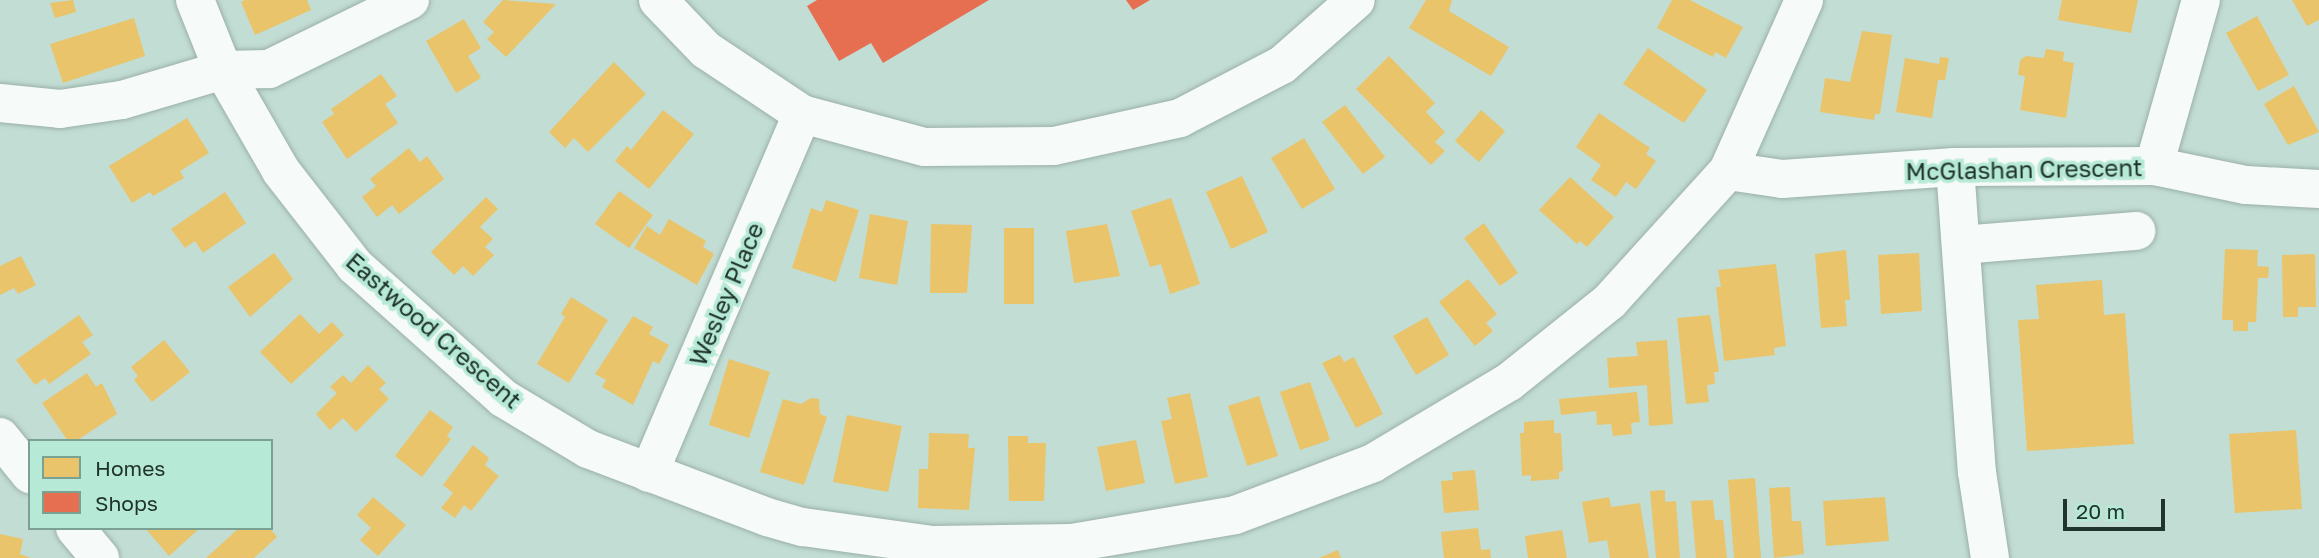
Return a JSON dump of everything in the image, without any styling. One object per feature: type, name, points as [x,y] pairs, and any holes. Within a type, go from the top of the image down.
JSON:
[{"type":"street","name":"Eastwood Crescent","points":[[195,0],[223,70],[281,171],[355,266],[503,398],[588,449],[649,473],[801,543],[933,545],[1072,543],[1235,515],[1373,463],[1509,382],[1610,301],[1728,171],[1804,0]]},
{"type":"street","points":[[0,103],[60,109],[122,100],[223,70],[269,69],[410,0]]},
{"type":"street","points":[[658,0],[706,50],[802,114],[924,147],[1054,146],[1180,118],[1282,65],[1356,0]]},
{"type":"street","points":[[2154,166],[2201,0]]},
{"type":"street","name":"Wesley Place","points":[[649,473],[802,114]]},
{"type":"street","name":"McGlashan Crescent","points":[[1728,171],[1782,179],[1955,167],[2154,166],[2246,185],[2319,189]]},
{"type":"street","points":[[1955,167],[1977,472],[1990,558]]},
{"type":"street","points":[[1961,244],[2136,231]]},
{"type":"street","points":[[0,437],[28,472]]},
{"type":"street","points":[[77,530],[100,558]]},
{"type":"building: Homes","points":[[73,0],[76,12],[55,18],[50,3]]},
{"type":"building: Homes","points":[[307,0],[311,10],[255,35],[241,2]]},
{"type":"building: Homes","points":[[503,0],[556,4],[506,57],[487,39],[494,32],[483,22]]},
{"type":"building: Homes","points":[[1426,0],[1452,0],[1449,11],[1509,47],[1491,76],[1409,28]]},
{"type":"building: Homes","points":[[1672,0],[1690,0],[1743,27],[1726,58],[1715,52],[1713,57],[1657,28]]},
{"type":"building: Homes","points":[[2062,0],[2138,0],[2131,33],[2058,20]]},
{"type":"building: Homes","points":[[2292,0],[2319,0],[2319,20],[2307,26]]},
{"type":"building: Homes","points":[[2257,16],[2289,75],[2258,91],[2226,33]]},
{"type":"building: Homes","points":[[134,18],[145,56],[63,83],[50,44]]},
{"type":"building: Homes","points":[[464,19],[481,48],[468,56],[481,78],[456,93],[426,41]]},
{"type":"building: Homes","points":[[1862,31],[1892,35],[1880,114],[1875,114],[1874,120],[1820,112],[1825,78],[1850,82]]},
{"type":"building: Homes","points":[[1648,48],[1707,90],[1684,123],[1623,84]]},
{"type":"building: Homes","points":[[2046,49],[2064,52],[2063,61],[2074,63],[2066,118],[2020,110],[2025,76],[2018,75],[2020,60],[2026,56],[2044,58]]},
{"type":"building: Homes","points":[[1389,56],[1435,103],[1426,112],[1445,132],[1435,142],[1445,151],[1431,165],[1356,89]]},
{"type":"building: Homes","points":[[1940,57],[1949,58],[1945,80],[1938,80],[1932,118],[1896,112],[1905,58],[1939,64]]},
{"type":"building: Homes","points":[[614,62],[646,94],[588,152],[574,138],[565,148],[549,132]]},
{"type":"building: Homes","points":[[381,74],[397,96],[385,104],[398,123],[347,159],[322,122],[334,114],[331,109]]},
{"type":"building: Homes","points":[[2294,86],[2319,132],[2288,145],[2264,104]]},
{"type":"building: Homes","points":[[1345,105],[1385,157],[1363,174],[1322,122]]},
{"type":"building: Homes","points":[[663,110],[694,134],[649,189],[615,161],[627,146],[631,150]]},
{"type":"building: Homes","points":[[1481,110],[1505,131],[1479,162],[1455,141]]},
{"type":"building: Homes","points":[[1599,113],[1650,148],[1646,154],[1656,161],[1636,189],[1626,182],[1616,197],[1591,180],[1601,165],[1576,147]]},
{"type":"building: Homes","points":[[187,118],[209,153],[180,171],[184,178],[153,196],[150,192],[132,203],[109,166]]},
{"type":"building: Homes","points":[[1304,138],[1335,189],[1302,209],[1271,158]]},
{"type":"building: Homes","points":[[409,148],[420,162],[427,156],[444,179],[399,214],[392,205],[377,217],[362,197],[376,186],[370,179]]},
{"type":"building: Homes","points":[[1242,176],[1268,232],[1231,249],[1206,192]]},
{"type":"building: Homes","points":[[1570,177],[1614,217],[1587,247],[1580,241],[1577,244],[1539,210]]},
{"type":"building: Homes","points":[[619,191],[653,215],[629,248],[595,224]]},
{"type":"building: Homes","points":[[225,192],[246,223],[203,253],[195,241],[185,248],[171,229]]},
{"type":"building: Homes","points":[[486,197],[498,209],[480,227],[493,239],[485,247],[494,255],[473,276],[463,266],[454,275],[431,252]]},
{"type":"building: Homes","points":[[1171,198],[1200,284],[1170,294],[1161,264],[1150,267],[1131,211]]},
{"type":"building: Homes","points":[[826,200],[859,210],[836,282],[792,268],[811,208],[822,212]]},
{"type":"building: Homes","points":[[870,214],[908,221],[897,285],[859,278]]},
{"type":"building: Homes","points":[[669,219],[706,241],[703,247],[714,254],[697,285],[634,248],[647,226],[660,235]]},
{"type":"building: Homes","points":[[1484,223],[1518,273],[1500,286],[1464,238]]},
{"type":"building: Homes","points":[[931,224],[972,225],[967,293],[930,293]]},
{"type":"building: Homes","points":[[1107,224],[1120,276],[1074,283],[1066,231]]},
{"type":"building: Homes","points":[[1004,228],[1034,228],[1034,304],[1004,304]]},
{"type":"building: Homes","points":[[2225,249],[2258,250],[2257,266],[2269,267],[2268,278],[2258,278],[2256,322],[2248,322],[2248,331],[2233,331],[2233,320],[2222,320]]},
{"type":"building: Homes","points":[[1846,250],[1850,300],[1845,300],[1847,326],[1821,328],[1815,254]]},
{"type":"building: Homes","points":[[274,253],[293,279],[250,317],[228,287]]},
{"type":"building: Homes","points":[[1919,253],[1922,311],[1881,314],[1878,255]]},
{"type":"building: Homes","points":[[2315,254],[2316,307],[2298,307],[2298,317],[2283,317],[2282,255]]},
{"type":"building: Homes","points":[[21,256],[36,285],[18,294],[14,288],[0,295],[0,266]]},
{"type":"building: Homes","points":[[1776,264],[1786,346],[1774,348],[1775,355],[1724,361],[1716,287],[1721,287],[1718,270]]},
{"type":"building: Homes","points":[[1468,279],[1497,314],[1486,323],[1493,331],[1475,346],[1439,302]]},
{"type":"building: Homes","points":[[2102,280],[2104,315],[2125,313],[2134,444],[2027,451],[2018,320],[2039,319],[2036,285]]},
{"type":"building: Homes","points":[[571,297],[608,320],[569,383],[537,364],[565,317],[561,314]]},
{"type":"building: Homes","points":[[300,314],[319,334],[332,322],[344,335],[291,384],[260,352]]},
{"type":"building: Homes","points":[[79,315],[93,335],[82,342],[91,354],[49,384],[45,378],[35,385],[16,360]]},
{"type":"building: Homes","points":[[1710,315],[1719,372],[1714,372],[1715,384],[1707,385],[1709,402],[1686,404],[1677,318]]},
{"type":"building: Homes","points":[[633,316],[653,327],[649,334],[669,345],[659,364],[653,361],[633,405],[602,387],[606,380],[595,374]]},
{"type":"building: Homes","points":[[1427,317],[1449,355],[1416,375],[1393,336]]},
{"type":"building: Homes","points":[[164,340],[190,372],[152,402],[134,380],[138,376],[131,367]]},
{"type":"building: Homes","points":[[1667,340],[1673,424],[1649,426],[1647,385],[1609,388],[1607,358],[1638,356],[1636,342]]},
{"type":"building: Homes","points":[[1340,355],[1344,362],[1354,357],[1383,414],[1356,428],[1322,363]]},
{"type":"building: Homes","points":[[729,359],[770,372],[749,438],[709,425]]},
{"type":"building: Homes","points":[[368,365],[386,383],[379,389],[389,399],[356,432],[343,418],[330,430],[316,414],[337,393],[330,387],[343,375],[351,383]]},
{"type":"building: Homes","points":[[87,373],[96,387],[102,383],[117,414],[79,439],[67,439],[42,403]]},
{"type":"building: Homes","points":[[1310,382],[1330,440],[1300,450],[1280,392]]},
{"type":"building: Homes","points":[[1637,392],[1640,422],[1631,423],[1632,434],[1613,436],[1611,424],[1597,425],[1596,411],[1561,415],[1559,399]]},
{"type":"building: Homes","points":[[1190,393],[1208,477],[1175,484],[1161,421],[1172,419],[1167,398]]},
{"type":"building: Homes","points":[[1259,396],[1278,456],[1247,466],[1228,406]]},
{"type":"building: Homes","points":[[811,398],[819,399],[820,414],[827,417],[804,485],[760,472],[783,399],[801,404]]},
{"type":"building: Homes","points":[[430,410],[453,427],[447,436],[451,439],[422,477],[395,456]]},
{"type":"building: Homes","points":[[847,415],[902,426],[888,492],[833,482]]},
{"type":"building: Homes","points":[[1554,420],[1554,433],[1561,433],[1563,471],[1559,472],[1559,479],[1531,481],[1531,475],[1522,476],[1520,433],[1524,433],[1524,422]]},
{"type":"building: Homes","points":[[2296,430],[2302,509],[2235,513],[2229,434]]},
{"type":"building: Homes","points":[[929,433],[969,434],[968,448],[975,448],[969,510],[918,508],[919,469],[928,469]]},
{"type":"building: Homes","points":[[1008,436],[1028,436],[1028,443],[1046,443],[1044,501],[1009,501]]},
{"type":"building: Homes","points":[[1136,440],[1145,483],[1106,491],[1097,447]]},
{"type":"building: Homes","points":[[473,445],[489,458],[485,465],[499,476],[471,511],[464,505],[455,518],[441,508],[453,493],[443,485]]},
{"type":"building: Homes","points":[[1475,470],[1479,510],[1444,513],[1441,481],[1453,480],[1452,472]]},
{"type":"building: Homes","points":[[1755,478],[1761,558],[1734,558],[1728,480]]},
{"type":"building: Homes","points":[[1790,487],[1792,521],[1801,521],[1804,554],[1774,558],[1769,488]]},
{"type":"building: Homes","points":[[1665,490],[1665,502],[1676,501],[1680,558],[1656,558],[1650,491]]},
{"type":"building: Homes","points":[[373,497],[406,525],[378,556],[360,540],[371,528],[357,515]]},
{"type":"building: Homes","points":[[1609,497],[1611,507],[1640,503],[1649,558],[1610,558],[1607,540],[1589,543],[1582,502]]},
{"type":"building: Homes","points":[[1885,497],[1889,541],[1826,546],[1823,501]]},
{"type":"building: Homes","points":[[1713,500],[1715,520],[1723,520],[1727,558],[1696,558],[1691,501]]},
{"type":"building: Homes","points":[[1478,528],[1481,550],[1490,549],[1491,558],[1444,558],[1441,532]]},
{"type":"building: Homes","points":[[147,530],[198,530],[169,556]]},
{"type":"building: Homes","points":[[237,530],[272,530],[277,537],[254,558],[206,558]]},
{"type":"building: Homes","points":[[1562,530],[1567,558],[1528,558],[1525,536]]},
{"type":"building: Homes","points":[[0,534],[23,539],[20,554],[31,558],[0,558]]},
{"type":"building: Homes","points":[[1338,550],[1341,558],[1319,558]]},
{"type":"building: Shops","points":[[817,0],[989,0],[883,63],[871,43],[839,61],[807,6]]},
{"type":"building: Shops","points":[[1126,0],[1150,0],[1133,10]]}]
